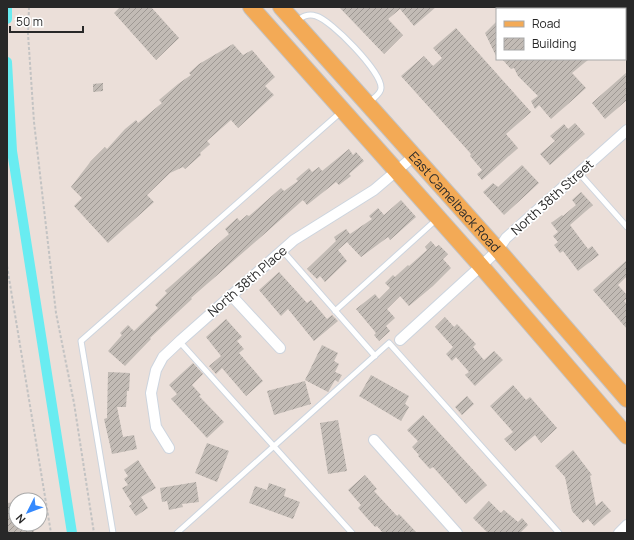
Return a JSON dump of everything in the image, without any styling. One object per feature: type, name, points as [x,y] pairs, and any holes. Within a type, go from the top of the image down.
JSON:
[{"type":"main road","name":"East Camelback Road","points":[[251,7],[481,266],[627,436]]},
{"type":"main road","name":"East Camelback Road","points":[[280,7],[498,250],[627,399]]},
{"type":"main road","points":[[263,20],[280,7]]},
{"type":"street","name":"North 38th Street","points":[[481,266],[498,250],[506,238],[627,130]]},
{"type":"street","name":"North 38th Place","points":[[169,448],[156,427],[151,393],[156,370],[163,357],[294,240],[374,190],[414,156]]},
{"type":"street","name":"East Camelback Road","points":[[400,340],[481,266]]},
{"type":"street","points":[[231,295],[280,348]]},
{"type":"street","points":[[374,440],[457,533]]},
{"type":"street","points":[[619,533],[627,525]]},
{"type":"lane","points":[[295,22],[309,14],[316,16],[324,20],[345,37],[375,72],[380,84],[381,89],[379,93],[367,104]]},
{"type":"lane","points":[[113,533],[81,342],[343,111]]},
{"type":"lane","points":[[579,173],[627,227]]},
{"type":"lane","points":[[335,311],[438,218]]},
{"type":"lane","points":[[282,250],[375,356]]},
{"type":"lane","points":[[180,341],[352,533]]},
{"type":"lane","points":[[177,533],[390,343],[559,533]]},
{"type":"path","points":[[29,7],[28,34],[34,122],[56,312],[74,403],[94,533]]},
{"type":"path","points":[[7,266],[51,533]]},
{"type":"building","points":[[120,7],[151,7],[179,38],[156,60],[114,13]]},
{"type":"building","points":[[339,7],[436,7],[414,26],[400,9],[388,19],[403,35],[384,54]]},
{"type":"building","points":[[496,22],[496,56],[485,33]]},
{"type":"building","points":[[456,28],[531,112],[506,134],[518,148],[482,180],[477,174],[482,170],[470,156],[471,154],[401,76],[424,56],[433,66],[442,58],[433,48]]},
{"type":"building","points":[[233,44],[243,55],[252,50],[275,77],[265,86],[274,95],[238,128],[231,120],[207,141],[210,144],[200,153],[201,155],[185,169],[183,167],[170,173],[147,195],[154,202],[108,243],[74,206],[82,198],[71,187],[91,161],[105,147],[107,149],[125,129],[136,120],[138,123],[162,103],[159,100],[191,75],[189,73],[199,64]]},
{"type":"building","points":[[503,60],[588,60],[572,73],[586,88],[551,119],[539,105],[535,109],[531,101],[538,96],[518,76],[514,68],[511,69]]},
{"type":"building","points":[[627,72],[627,100],[605,119],[592,103]]},
{"type":"building","points":[[103,83],[103,91],[93,92],[93,84]]},
{"type":"building","points":[[575,123],[585,134],[550,165],[540,154],[555,141],[550,136],[564,124],[568,129]]},
{"type":"building","points":[[349,149],[353,155],[356,152],[364,161],[349,174],[351,176],[339,185],[336,182],[307,205],[303,200],[191,298],[192,299],[150,338],[151,339],[125,366],[108,351],[122,335],[120,333],[128,325],[134,331],[158,308],[155,305],[167,293],[165,291],[229,234],[225,229],[237,218],[240,221],[247,215],[249,216],[281,188],[284,191],[298,181],[296,179],[309,168],[312,172],[319,167],[322,171]]},
{"type":"building","points":[[522,165],[539,183],[504,215],[483,192],[493,183],[498,187]]},
{"type":"building","points":[[581,192],[593,205],[570,225],[588,249],[592,246],[599,255],[578,271],[563,251],[560,253],[554,245],[558,242],[553,236],[558,232],[551,223],[562,215],[563,216],[576,205],[572,200]]},
{"type":"building","points":[[401,200],[416,217],[390,240],[388,237],[361,257],[347,242],[338,250],[347,261],[325,282],[320,276],[317,279],[307,269],[336,241],[334,237],[346,229],[350,234],[372,219],[369,216],[378,208],[384,215]]},
{"type":"building","points":[[431,241],[436,247],[439,245],[448,254],[443,259],[451,268],[433,286],[409,306],[400,296],[387,309],[395,318],[386,326],[390,331],[379,341],[374,335],[376,333],[356,309],[375,294],[379,299],[390,288],[385,283],[393,275],[395,277],[408,265],[409,266],[427,250],[425,247]]},
{"type":"building","points":[[627,260],[627,276],[618,285],[627,295],[627,298],[624,301],[627,304],[627,329],[593,290]]},
{"type":"building","points":[[279,272],[307,303],[311,300],[327,319],[332,315],[338,321],[314,341],[288,309],[281,316],[259,290]]},
{"type":"building","points":[[445,317],[454,327],[457,324],[476,344],[473,347],[484,360],[494,351],[503,360],[475,386],[465,375],[469,372],[456,357],[452,361],[446,354],[453,347],[435,327]]},
{"type":"building","points":[[226,319],[242,337],[237,341],[244,349],[239,353],[263,381],[246,396],[222,368],[216,374],[209,366],[221,356],[206,337]]},
{"type":"building","points":[[322,345],[338,353],[334,361],[339,364],[335,372],[342,375],[338,382],[335,380],[328,392],[305,380]]},
{"type":"building","points":[[193,363],[203,374],[192,385],[201,395],[199,396],[224,422],[207,438],[171,399],[177,394],[169,385]]},
{"type":"building","points":[[108,372],[130,373],[126,407],[117,407],[123,437],[134,435],[137,449],[112,454],[104,419],[107,418]]},
{"type":"building","points":[[371,375],[409,396],[405,404],[409,407],[401,421],[359,396]]},
{"type":"building","points":[[305,381],[311,404],[274,415],[267,391]]},
{"type":"building","points":[[513,385],[526,400],[530,397],[557,428],[541,443],[535,435],[515,451],[504,439],[513,432],[490,406]]},
{"type":"building","points":[[467,396],[474,404],[462,415],[455,407]]},
{"type":"building","points":[[423,415],[487,485],[466,504],[433,467],[430,469],[412,447],[418,441],[407,430]]},
{"type":"building","points":[[338,420],[347,471],[328,474],[320,423]]},
{"type":"building","points":[[207,443],[229,451],[217,482],[195,473]]},
{"type":"building","points":[[573,450],[592,475],[590,476],[596,506],[602,501],[611,511],[594,526],[588,519],[583,523],[572,511],[565,477],[555,466]]},
{"type":"building","points":[[138,460],[156,488],[141,497],[148,508],[136,516],[129,506],[132,504],[122,488],[128,485],[124,479],[128,476],[124,470]]},
{"type":"building","points":[[365,475],[377,489],[374,491],[397,516],[399,514],[417,533],[383,533],[377,526],[375,527],[358,508],[361,505],[348,490]]},
{"type":"building","points":[[196,482],[199,502],[182,504],[183,507],[169,510],[167,501],[162,502],[160,488]]},
{"type":"building","points":[[269,483],[286,489],[284,496],[300,502],[293,519],[249,503],[255,486],[267,490]]},
{"type":"building","points":[[489,501],[501,513],[504,510],[518,522],[522,518],[528,525],[520,533],[488,533],[473,518]]},
{"type":"building","points":[[7,503],[8,532],[34,533],[7,533]]},
{"type":"waterway","points":[[7,7],[7,19]]},
{"type":"waterway","points":[[7,62],[12,151],[72,533]]}]
